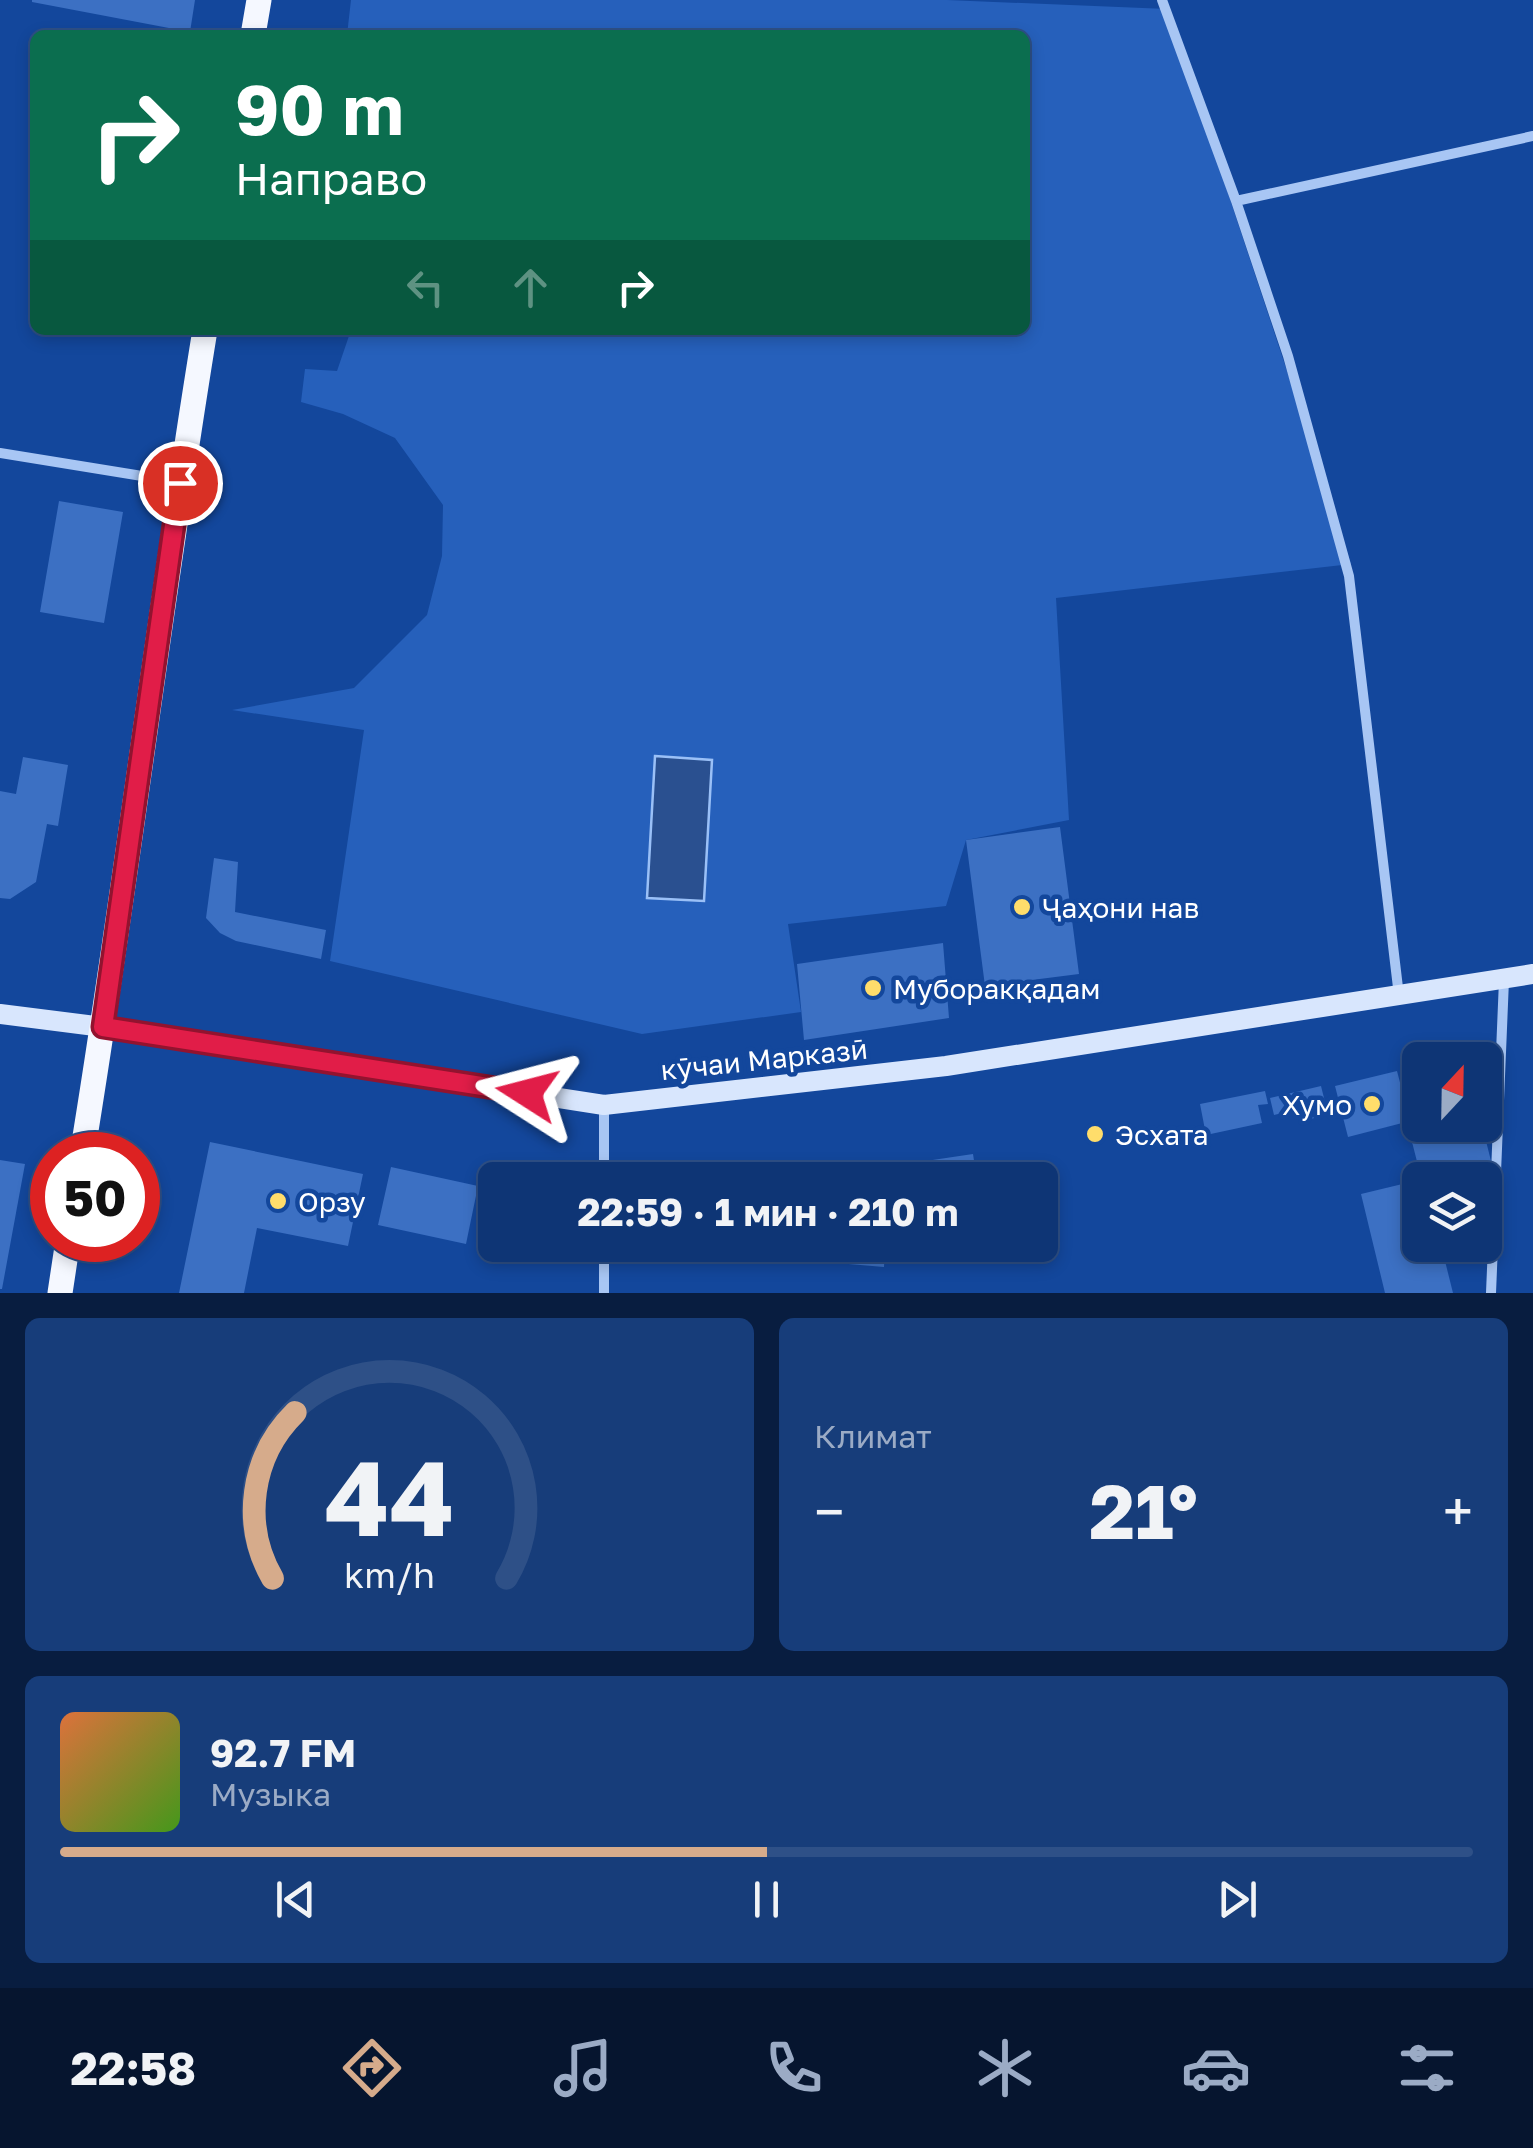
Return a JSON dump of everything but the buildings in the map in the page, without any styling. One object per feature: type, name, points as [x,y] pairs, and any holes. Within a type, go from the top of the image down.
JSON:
[{"type":"main road","points":[[254,30],[258,0]]},
{"type":"main road","points":[[86,1132],[204,335]]},
{"type":"main road","name":"кӯчаи Марказӣ","points":[[0,1014],[604,1105],[946,1066],[1533,974]]},
{"type":"main road","points":[[60,1293],[65,1262]]},
{"type":"street","points":[[1162,0],[1288,356],[1349,576],[1399,996]]},
{"type":"street","points":[[1236,201],[1533,136]]},
{"type":"street","points":[[0,454],[180,483]]},
{"type":"street","points":[[1491,1293],[1504,980]]},
{"type":"street","points":[[604,1105],[604,1162]]},
{"type":"street","points":[[604,1262],[604,1293]]},
{"type":"shaded area","points":[[351,0],[947,0],[1167,9],[1351,564],[1056,598],[1069,820],[966,840],[946,906],[788,924],[801,1012],[642,1034],[330,961],[364,730],[232,710],[354,688],[427,615],[442,556],[443,505],[395,438],[343,414],[301,402],[305,369],[337,371],[349,335],[1030,335],[1030,30],[348,30]]},
{"type":"shaded area","points":[[655,756],[712,760],[704,901],[647,898]]},
{"type":"place","name":"Ҷаҳони нав","points":[[1022,907]]},
{"type":"place","name":"Муборакқадам","points":[[873,988]]},
{"type":"place","name":"Хумо","points":[[1372,1104]]},
{"type":"place","name":"Эсхата","points":[[1095,1134]]},
{"type":"place","name":"Орзу","points":[[278,1201]]},
{"type":"route","points":[[180,483],[103,1027],[527,1093]]}]
